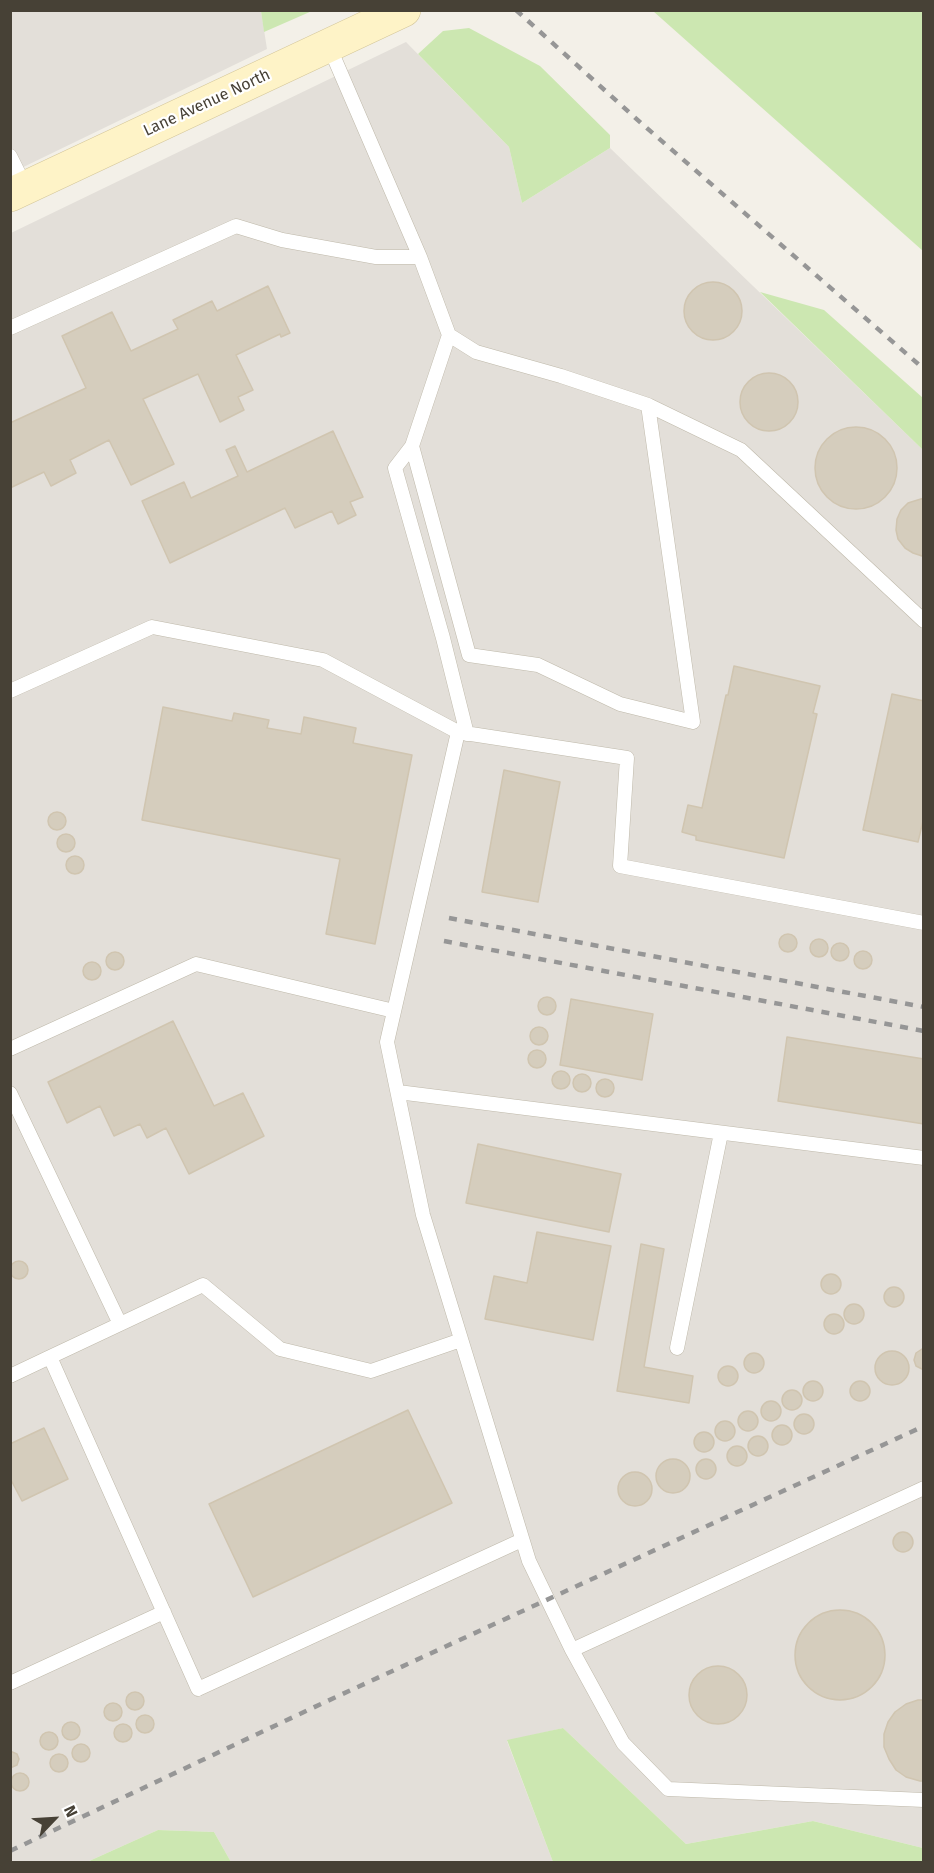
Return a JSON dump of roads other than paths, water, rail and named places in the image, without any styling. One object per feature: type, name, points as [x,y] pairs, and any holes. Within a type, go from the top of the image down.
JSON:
[{"type":"main road","name":"Lane Avenue North","points":[[18,192],[404,10]]},
{"type":"lane","points":[[329,46],[420,257],[448,335],[412,446],[395,468],[443,638],[463,733],[387,1042],[423,1215],[529,1561],[572,1650],[623,1743],[668,1789],[924,1800]]},
{"type":"lane","points":[[10,156],[18,192]]},
{"type":"lane","points":[[10,327],[236,226],[282,240],[376,257],[420,257]]},
{"type":"lane","points":[[448,335],[476,352],[561,376],[648,405],[741,450],[924,621]]},
{"type":"lane","points":[[412,446],[469,655],[538,665],[620,704],[693,722],[648,405]]},
{"type":"lane","points":[[10,691],[152,627],[323,660],[463,733],[627,758],[620,866],[924,923]]},
{"type":"lane","points":[[10,1048],[196,964],[394,1011]]},
{"type":"lane","points":[[398,1092],[924,1158]]},
{"type":"lane","points":[[10,1094],[120,1324]]},
{"type":"lane","points":[[677,1348],[721,1133]]},
{"type":"lane","points":[[10,1376],[203,1285],[280,1349],[371,1371],[461,1340]]},
{"type":"lane","points":[[50,1357],[198,1689],[522,1540]]},
{"type":"lane","points":[[572,1650],[924,1488]]},
{"type":"lane","points":[[10,1683],[164,1612]]},
{"type":"railway","points":[[516,10],[641,123],[924,369]]},
{"type":"railway","points":[[449,918],[924,1007]]},
{"type":"railway","points":[[444,941],[924,1031]]},
{"type":"railway","points":[[10,1851],[323,1703],[924,1426]]}]
